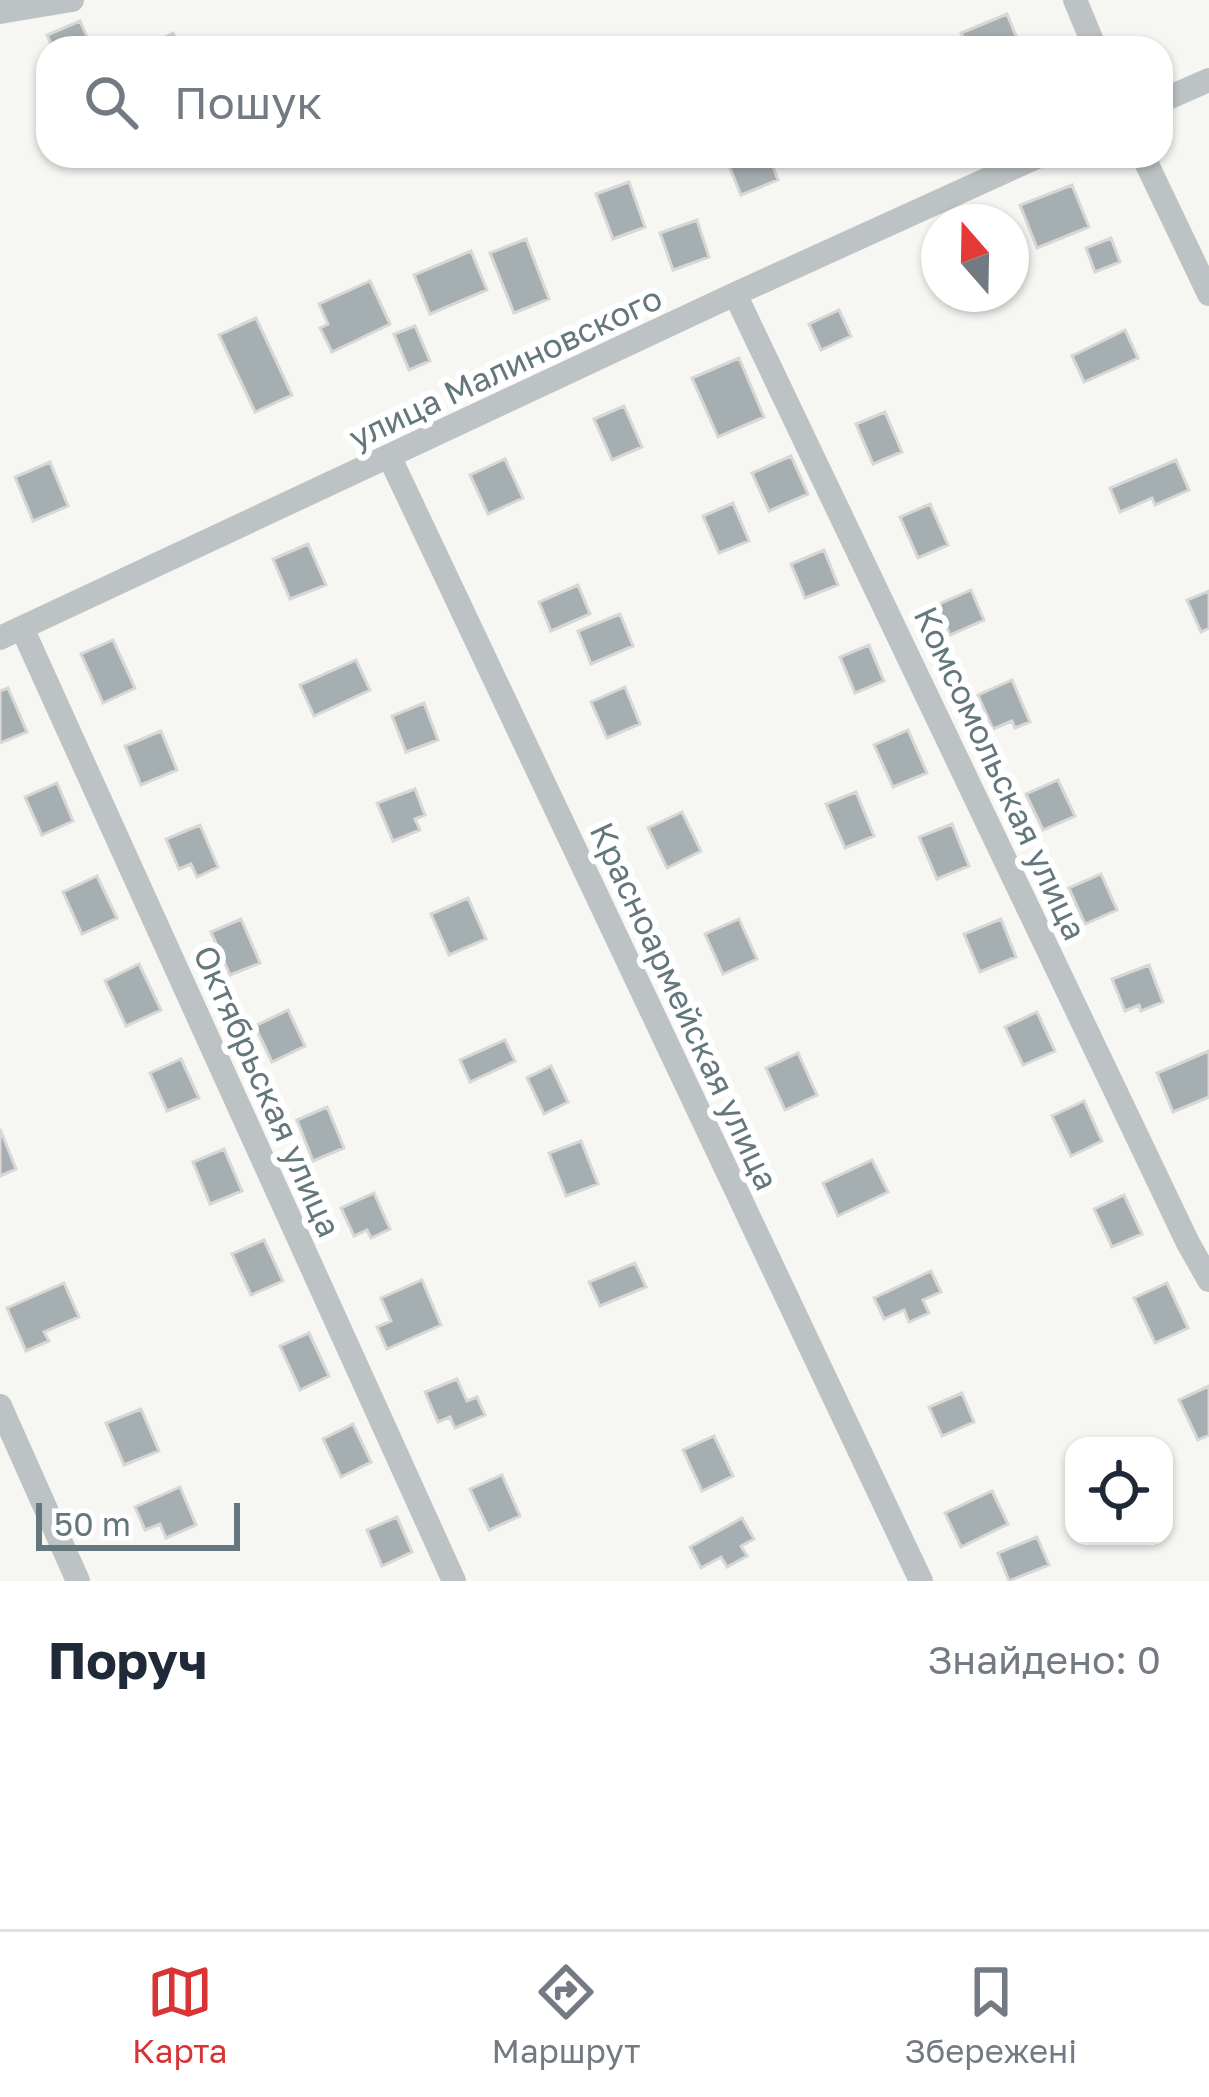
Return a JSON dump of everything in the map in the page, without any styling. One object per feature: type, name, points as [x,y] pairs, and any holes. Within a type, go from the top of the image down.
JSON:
[{"type":"street","points":[[0,12],[73,0]]},
{"type":"street","points":[[1075,0],[1090,36]]},
{"type":"street","points":[[1173,96],[1209,80]]},
{"type":"street","name":"улица Малиновского","points":[[11,633],[1013,168]]},
{"type":"street","points":[[1149,168],[1209,294]]},
{"type":"street","name":"Комсомольская улица","points":[[734,294],[1209,1280]]},
{"type":"street","name":"Красноармейская улица","points":[[390,458],[921,1581]]},
{"type":"street","name":"Октябрьская улица","points":[[11,633],[454,1581]]},
{"type":"street","points":[[0,1406],[78,1581]]},
{"type":"building","points":[[1007,14],[1016,36],[962,36]]},
{"type":"building","points":[[80,21],[87,36],[47,36]]},
{"type":"building","points":[[730,168],[774,168],[778,180],[741,195]]},
{"type":"building","points":[[629,182],[645,227],[613,239],[596,194]]},
{"type":"building","points":[[1072,185],[1089,227],[1037,248],[1029,228],[1029,204],[1023,204]]},
{"type":"building","points":[[697,220],[709,257],[673,270],[660,233]]},
{"type":"building","points":[[1111,238],[1120,262],[1095,272],[1086,248]]},
{"type":"building","points":[[526,239],[549,299],[514,313],[490,253]]},
{"type":"building","points":[[471,251],[487,290],[430,314],[414,275]]},
{"type":"building","points":[[370,281],[390,324],[332,352],[320,328],[328,324],[319,304]]},
{"type":"building","points":[[839,310],[851,336],[821,350],[809,324]]},
{"type":"building","points":[[256,318],[292,395],[255,412],[219,335]]},
{"type":"building","points":[[415,326],[430,361],[409,370],[394,334]]},
{"type":"building","points":[[1125,330],[1138,358],[1084,382],[1072,356]]},
{"type":"building","points":[[739,358],[764,417],[718,437],[692,378]]},
{"type":"building","points":[[624,406],[642,447],[612,460],[594,419]]},
{"type":"building","points":[[885,412],[902,452],[873,464],[856,424]]},
{"type":"building","points":[[791,456],[808,494],[769,511],[752,473]]},
{"type":"building","points":[[505,459],[523,498],[488,514],[470,475]]},
{"type":"building","points":[[1176,460],[1189,490],[1155,505],[1152,498],[1120,512],[1110,488]]},
{"type":"building","points":[[50,462],[68,506],[33,521],[15,477]]},
{"type":"building","points":[[733,503],[749,541],[719,553],[703,516]]},
{"type":"building","points":[[930,504],[948,545],[918,558],[900,517]]},
{"type":"building","points":[[308,544],[326,585],[290,599],[273,559]]},
{"type":"building","points":[[824,550],[838,585],[805,598],[791,564]]},
{"type":"building","points":[[578,585],[590,614],[551,631],[539,602]]},
{"type":"building","points":[[971,590],[984,620],[950,635],[937,605]]},
{"type":"building","points":[[1209,591],[1209,628],[1201,632],[1187,600]]},
{"type":"building","points":[[620,614],[633,646],[591,664],[578,631]]},
{"type":"building","points":[[113,640],[135,688],[103,703],[81,654]]},
{"type":"building","points":[[869,645],[884,681],[855,693],[840,657]]},
{"type":"building","points":[[356,660],[370,690],[314,716],[300,685]]},
{"type":"building","points":[[1012,680],[1030,722],[1015,728],[1012,721],[993,729],[978,695]]},
{"type":"building","points":[[625,687],[640,724],[607,738],[591,702]]},
{"type":"building","points":[[8,688],[27,732],[0,743],[0,691]]},
{"type":"building","points":[[424,703],[438,740],[406,752],[392,716]]},
{"type":"building","points":[[908,730],[927,773],[893,787],[874,745]]},
{"type":"building","points":[[161,731],[177,770],[141,785],[125,746]]},
{"type":"building","points":[[1058,780],[1075,816],[1043,830],[1026,794]]},
{"type":"building","points":[[57,783],[73,821],[42,835],[25,797]]},
{"type":"building","points":[[415,789],[425,815],[415,819],[420,830],[393,841],[377,803]]},
{"type":"building","points":[[856,792],[874,836],[845,848],[826,804]]},
{"type":"building","points":[[682,812],[701,851],[667,868],[648,828]]},
{"type":"building","points":[[952,824],[969,866],[937,879],[919,837]]},
{"type":"building","points":[[200,825],[218,867],[197,877],[191,864],[179,869],[166,839]]},
{"type":"building","points":[[1101,874],[1117,910],[1085,924],[1069,888]]},
{"type":"building","points":[[97,876],[117,918],[82,934],[63,892]]},
{"type":"building","points":[[468,898],[486,939],[449,955],[431,914]]},
{"type":"building","points":[[241,919],[260,963],[230,975],[211,932]]},
{"type":"building","points":[[739,919],[757,959],[723,974],[705,934]]},
{"type":"building","points":[[1001,919],[1016,957],[980,972],[964,934]]},
{"type":"building","points":[[139,964],[161,1010],[126,1026],[105,981]]},
{"type":"building","points":[[1149,965],[1163,1002],[1141,1011],[1139,1005],[1125,1011],[1112,979]]},
{"type":"building","points":[[288,1010],[305,1046],[272,1062],[255,1026]]},
{"type":"building","points":[[1037,1012],[1055,1051],[1023,1065],[1005,1027]]},
{"type":"building","points":[[505,1040],[515,1061],[470,1082],[460,1060]]},
{"type":"building","points":[[1209,1051],[1209,1097],[1173,1112],[1157,1073]]},
{"type":"building","points":[[798,1053],[817,1095],[785,1110],[766,1068]]},
{"type":"building","points":[[181,1059],[199,1098],[167,1111],[150,1073]]},
{"type":"building","points":[[551,1066],[568,1102],[544,1114],[527,1078]]},
{"type":"building","points":[[1084,1101],[1102,1141],[1071,1156],[1052,1116]]},
{"type":"building","points":[[327,1107],[344,1148],[313,1161],[297,1120]]},
{"type":"building","points":[[0,1129],[16,1169],[0,1176]]},
{"type":"building","points":[[581,1141],[598,1184],[566,1196],[549,1153]]},
{"type":"building","points":[[224,1149],[242,1191],[210,1204],[193,1162]]},
{"type":"building","points":[[872,1160],[888,1192],[838,1216],[823,1183]]},
{"type":"building","points":[[374,1193],[390,1229],[371,1238],[367,1230],[354,1236],[341,1208]]},
{"type":"building","points":[[1124,1195],[1142,1234],[1112,1247],[1094,1209]]},
{"type":"building","points":[[264,1240],[283,1281],[251,1295],[232,1254]]},
{"type":"building","points":[[635,1263],[646,1287],[600,1306],[589,1282]]},
{"type":"building","points":[[931,1271],[941,1292],[923,1300],[929,1313],[909,1322],[904,1310],[884,1319],[874,1298]]},
{"type":"building","points":[[422,1280],[441,1325],[387,1349],[377,1327],[391,1321],[381,1298]]},
{"type":"building","points":[[64,1283],[79,1317],[44,1332],[49,1341],[26,1351],[7,1308]]},
{"type":"building","points":[[1167,1283],[1188,1328],[1155,1343],[1134,1298]]},
{"type":"building","points":[[309,1333],[329,1376],[300,1390],[280,1346]]},
{"type":"building","points":[[457,1379],[467,1401],[477,1397],[485,1415],[455,1428],[450,1417],[438,1422],[425,1392]]},
{"type":"building","points":[[1209,1386],[1209,1435],[1198,1440],[1179,1400]]},
{"type":"building","points":[[962,1393],[974,1422],[942,1436],[929,1407]]},
{"type":"building","points":[[141,1409],[159,1451],[124,1465],[106,1423]]},
{"type":"building","points":[[353,1424],[371,1462],[341,1477],[323,1439]]},
{"type":"building","points":[[714,1436],[733,1476],[702,1491],[683,1450]]},
{"type":"building","points":[[502,1475],[520,1516],[489,1530],[470,1489]]},
{"type":"building","points":[[180,1487],[196,1525],[166,1538],[160,1524],[145,1530],[135,1507]]},
{"type":"building","points":[[992,1491],[1008,1524],[961,1547],[945,1513]]},
{"type":"building","points":[[397,1517],[412,1552],[382,1566],[367,1530]]},
{"type":"building","points":[[742,1518],[754,1539],[741,1546],[747,1556],[727,1567],[721,1557],[701,1568],[690,1547]]},
{"type":"building","points":[[1037,1537],[1049,1565],[1009,1581],[998,1553]]}]
